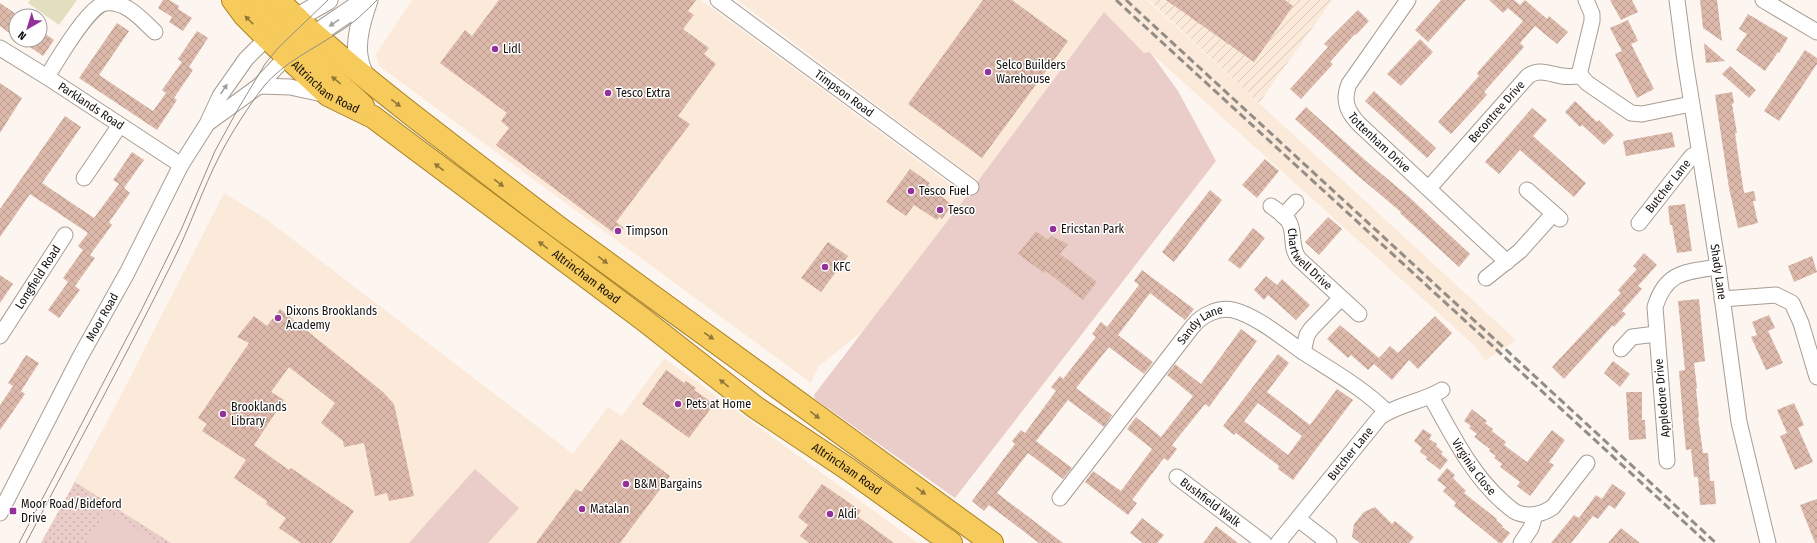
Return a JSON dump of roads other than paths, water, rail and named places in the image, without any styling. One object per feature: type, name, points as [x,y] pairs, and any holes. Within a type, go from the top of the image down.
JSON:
[{"type":"highway","name":"Altrincham Road","points":[[233,0],[244,15],[281,28],[302,44],[309,79],[328,95],[373,117],[644,320],[755,407],[848,469],[951,543]]},
{"type":"highway","points":[[256,0],[281,28]]},
{"type":"highway","name":"Altrincham Road","points":[[278,0],[281,28],[302,44],[366,79],[489,175],[627,278],[992,543]]},
{"type":"highway","points":[[302,44],[317,64],[344,87],[373,117]]},
{"type":"street","points":[[281,28],[328,0]]},
{"type":"street","points":[[302,44],[367,0]]},
{"type":"street","points":[[366,79],[359,61],[357,47],[367,0]]},
{"type":"street","name":"Timpson Road","points":[[718,0],[970,187]]},
{"type":"street","name":"Tottenham Drive","points":[[1408,0],[1352,80],[1348,88],[1346,98],[1348,109],[1354,119],[1507,262]]},
{"type":"street","points":[[1586,0],[1590,9],[1592,21],[1581,67],[1581,76],[1597,90],[1630,113],[1642,114],[1691,104]]},
{"type":"street","name":"Shady Lane","points":[[1677,0],[1691,104],[1718,266],[1739,422],[1768,543]]},
{"type":"street","points":[[1763,0],[1817,32]]},
{"type":"street","points":[[46,76],[85,20],[95,8],[105,1],[120,5],[134,12],[155,32]]},
{"type":"street","name":"Moor Road","points":[[0,512],[6,487],[127,273],[181,165],[207,124],[220,96],[235,72],[281,28]]},
{"type":"street","name":"Moor Road","points":[[207,124],[259,86],[302,44]]},
{"type":"street","name":"Parklands Road","points":[[0,48],[46,76],[181,165]]},
{"type":"street","name":"Becontree Drive","points":[[1429,188],[1528,76],[1534,73],[1542,72],[1562,76],[1581,76]]},
{"type":"street","points":[[259,86],[290,87],[328,95]]},
{"type":"street","points":[[84,178],[120,125]]},
{"type":"street","name":"Butcher Lane","points":[[1640,223],[1692,156],[1699,153]]},
{"type":"street","points":[[1486,278],[1507,262],[1556,216],[1527,190]]},
{"type":"street","name":"Chartwell Drive","points":[[1283,216],[1296,202]]},
{"type":"street","name":"Chartwell Drive","points":[[1271,206],[1283,216],[1290,225],[1295,253],[1303,263],[1359,314]]},
{"type":"street","name":"Longfield Road","points":[[0,336],[6,315],[65,236]]},
{"type":"street","name":"Appledore Drive","points":[[1667,461],[1655,307],[1668,281],[1675,276],[1689,271],[1718,266]]},
{"type":"street","points":[[1722,300],[1776,295],[1792,303],[1801,323],[1817,377]]},
{"type":"street","name":"Chartwell Drive","points":[[1303,352],[1308,335],[1312,329],[1341,298]]},
{"type":"street","name":"Sandy Lane","points":[[1060,498],[1200,318],[1219,310],[1233,310],[1266,327],[1366,393],[1387,412]]},
{"type":"street","points":[[1621,349],[1632,337],[1656,334]]},
{"type":"street","name":"Butcher Lane","points":[[1278,543],[1380,417],[1387,412],[1436,394]]},
{"type":"street","name":"Virginia Close","points":[[1436,394],[1470,465],[1492,492],[1516,512],[1535,515]]},
{"type":"street","points":[[1521,543],[1531,528],[1535,515],[1547,511],[1556,503],[1587,463]]},
{"type":"street","name":"Bushfield Walk","points":[[1177,477],[1264,543]]},
{"type":"street","points":[[1298,519],[1329,543]]},
{"type":"tram line","points":[[19,543],[142,309],[181,230],[215,151],[238,109],[265,64],[278,48],[328,0]]},
{"type":"tram line","points":[[26,543],[155,297],[179,248],[224,147],[240,120],[272,77],[300,56],[350,25],[377,0]]},
{"type":"railway","points":[[1116,0],[1707,543]]},
{"type":"railway","points":[[1126,0],[1716,543]]},
{"type":"place","name":"Lidl","points":[[495,49]]},
{"type":"place","name":"Selco Builders Warehouse","points":[[988,72]]},
{"type":"place","name":"Tesco Extra","points":[[608,93]]},
{"type":"place","name":"Tesco Fuel","points":[[911,191]]},
{"type":"place","name":"Tesco","points":[[940,210]]},
{"type":"place","name":"Ericstan Park","points":[[1053,229]]},
{"type":"place","name":"Timpson","points":[[618,231]]},
{"type":"place","name":"KFC","points":[[825,267]]},
{"type":"place","name":"Dixons Brooklands Academy","points":[[278,318]]},
{"type":"place","name":"Pets at Home","points":[[678,404]]},
{"type":"place","name":"Brooklands Library","points":[[223,414]]},
{"type":"place","name":"B&M Bargains","points":[[626,484]]},
{"type":"place","name":"Matalan","points":[[582,509]]},
{"type":"place","name":"Moor Road/Bideford Drive","points":[[13,511]]},
{"type":"place","name":"Aldi","points":[[830,514]]}]
